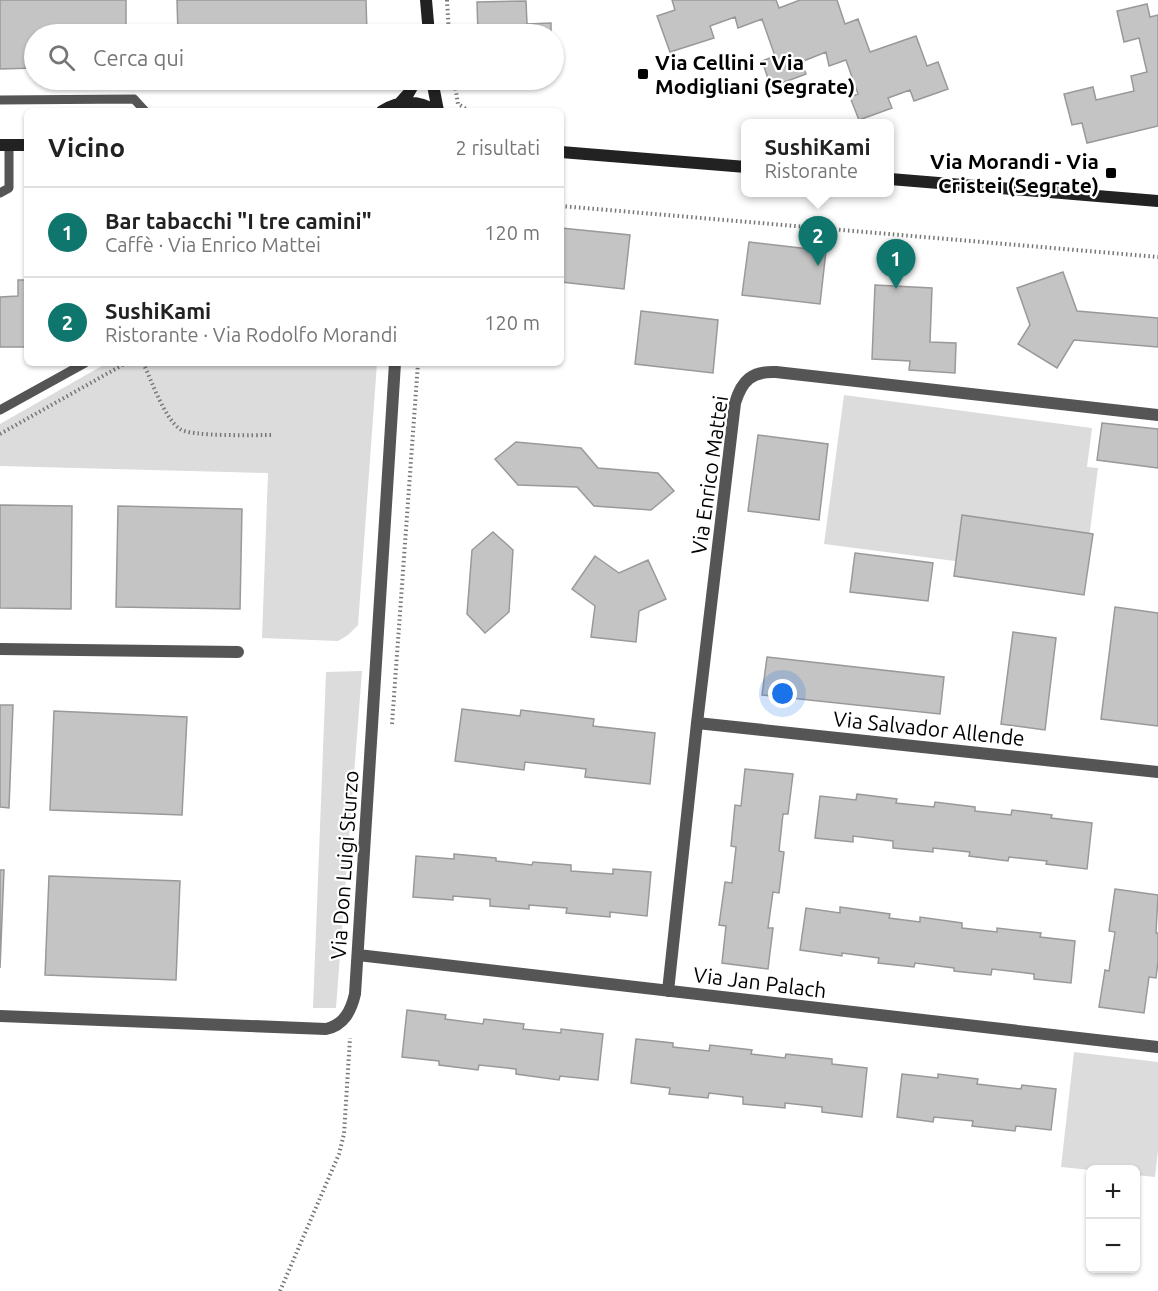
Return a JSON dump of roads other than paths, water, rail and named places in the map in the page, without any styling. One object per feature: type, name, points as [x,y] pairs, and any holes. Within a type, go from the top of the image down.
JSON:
[{"type":"street","points":[[423,24],[425,0]]},
{"type":"street","points":[[425,0],[428,24]]},
{"type":"street","points":[[399,104],[410,90]]},
{"type":"street","points":[[434,90],[437,108]]},
{"type":"street","points":[[389,108],[399,104],[421,104],[430,108]]},
{"type":"street","points":[[5,145],[24,145]]},
{"type":"street","points":[[564,152],[741,167]]},
{"type":"street","points":[[894,179],[1158,201]]},
{"type":"street","name":"Via Don Luigi Sturzo","points":[[0,1016],[326,1029],[335,1027],[343,1021],[351,1009],[356,994],[395,366]]},
{"type":"street","name":"Via Enrico Mattei","points":[[668,991],[735,403],[740,388],[748,379],[762,372],[776,372],[1158,415]]},
{"type":"street","points":[[0,649],[238,652]]},
{"type":"street","name":"Via Salvador Allende","points":[[697,723],[1158,772]]},
{"type":"street","name":"Via Jan Palach","points":[[358,956],[1158,1047]]},
{"type":"lane","points":[[0,100],[134,99],[142,108]]},
{"type":"lane","points":[[0,193],[9,188],[5,145]]},
{"type":"lane","points":[[0,410],[80,366]]},
{"type":"place","name":"Via Cellini - Via Modigliani (Segrate)","points":[[643,74]]},
{"type":"place","name":"Via Morandi - Via Cristei (Segrate)","points":[[1111,173]]},
{"type":"place","name":"SushiKami","points":[[818,266]]},
{"type":"place","name":"Bar tabacchi \"I tre camini\"","points":[[896,289]]}]
